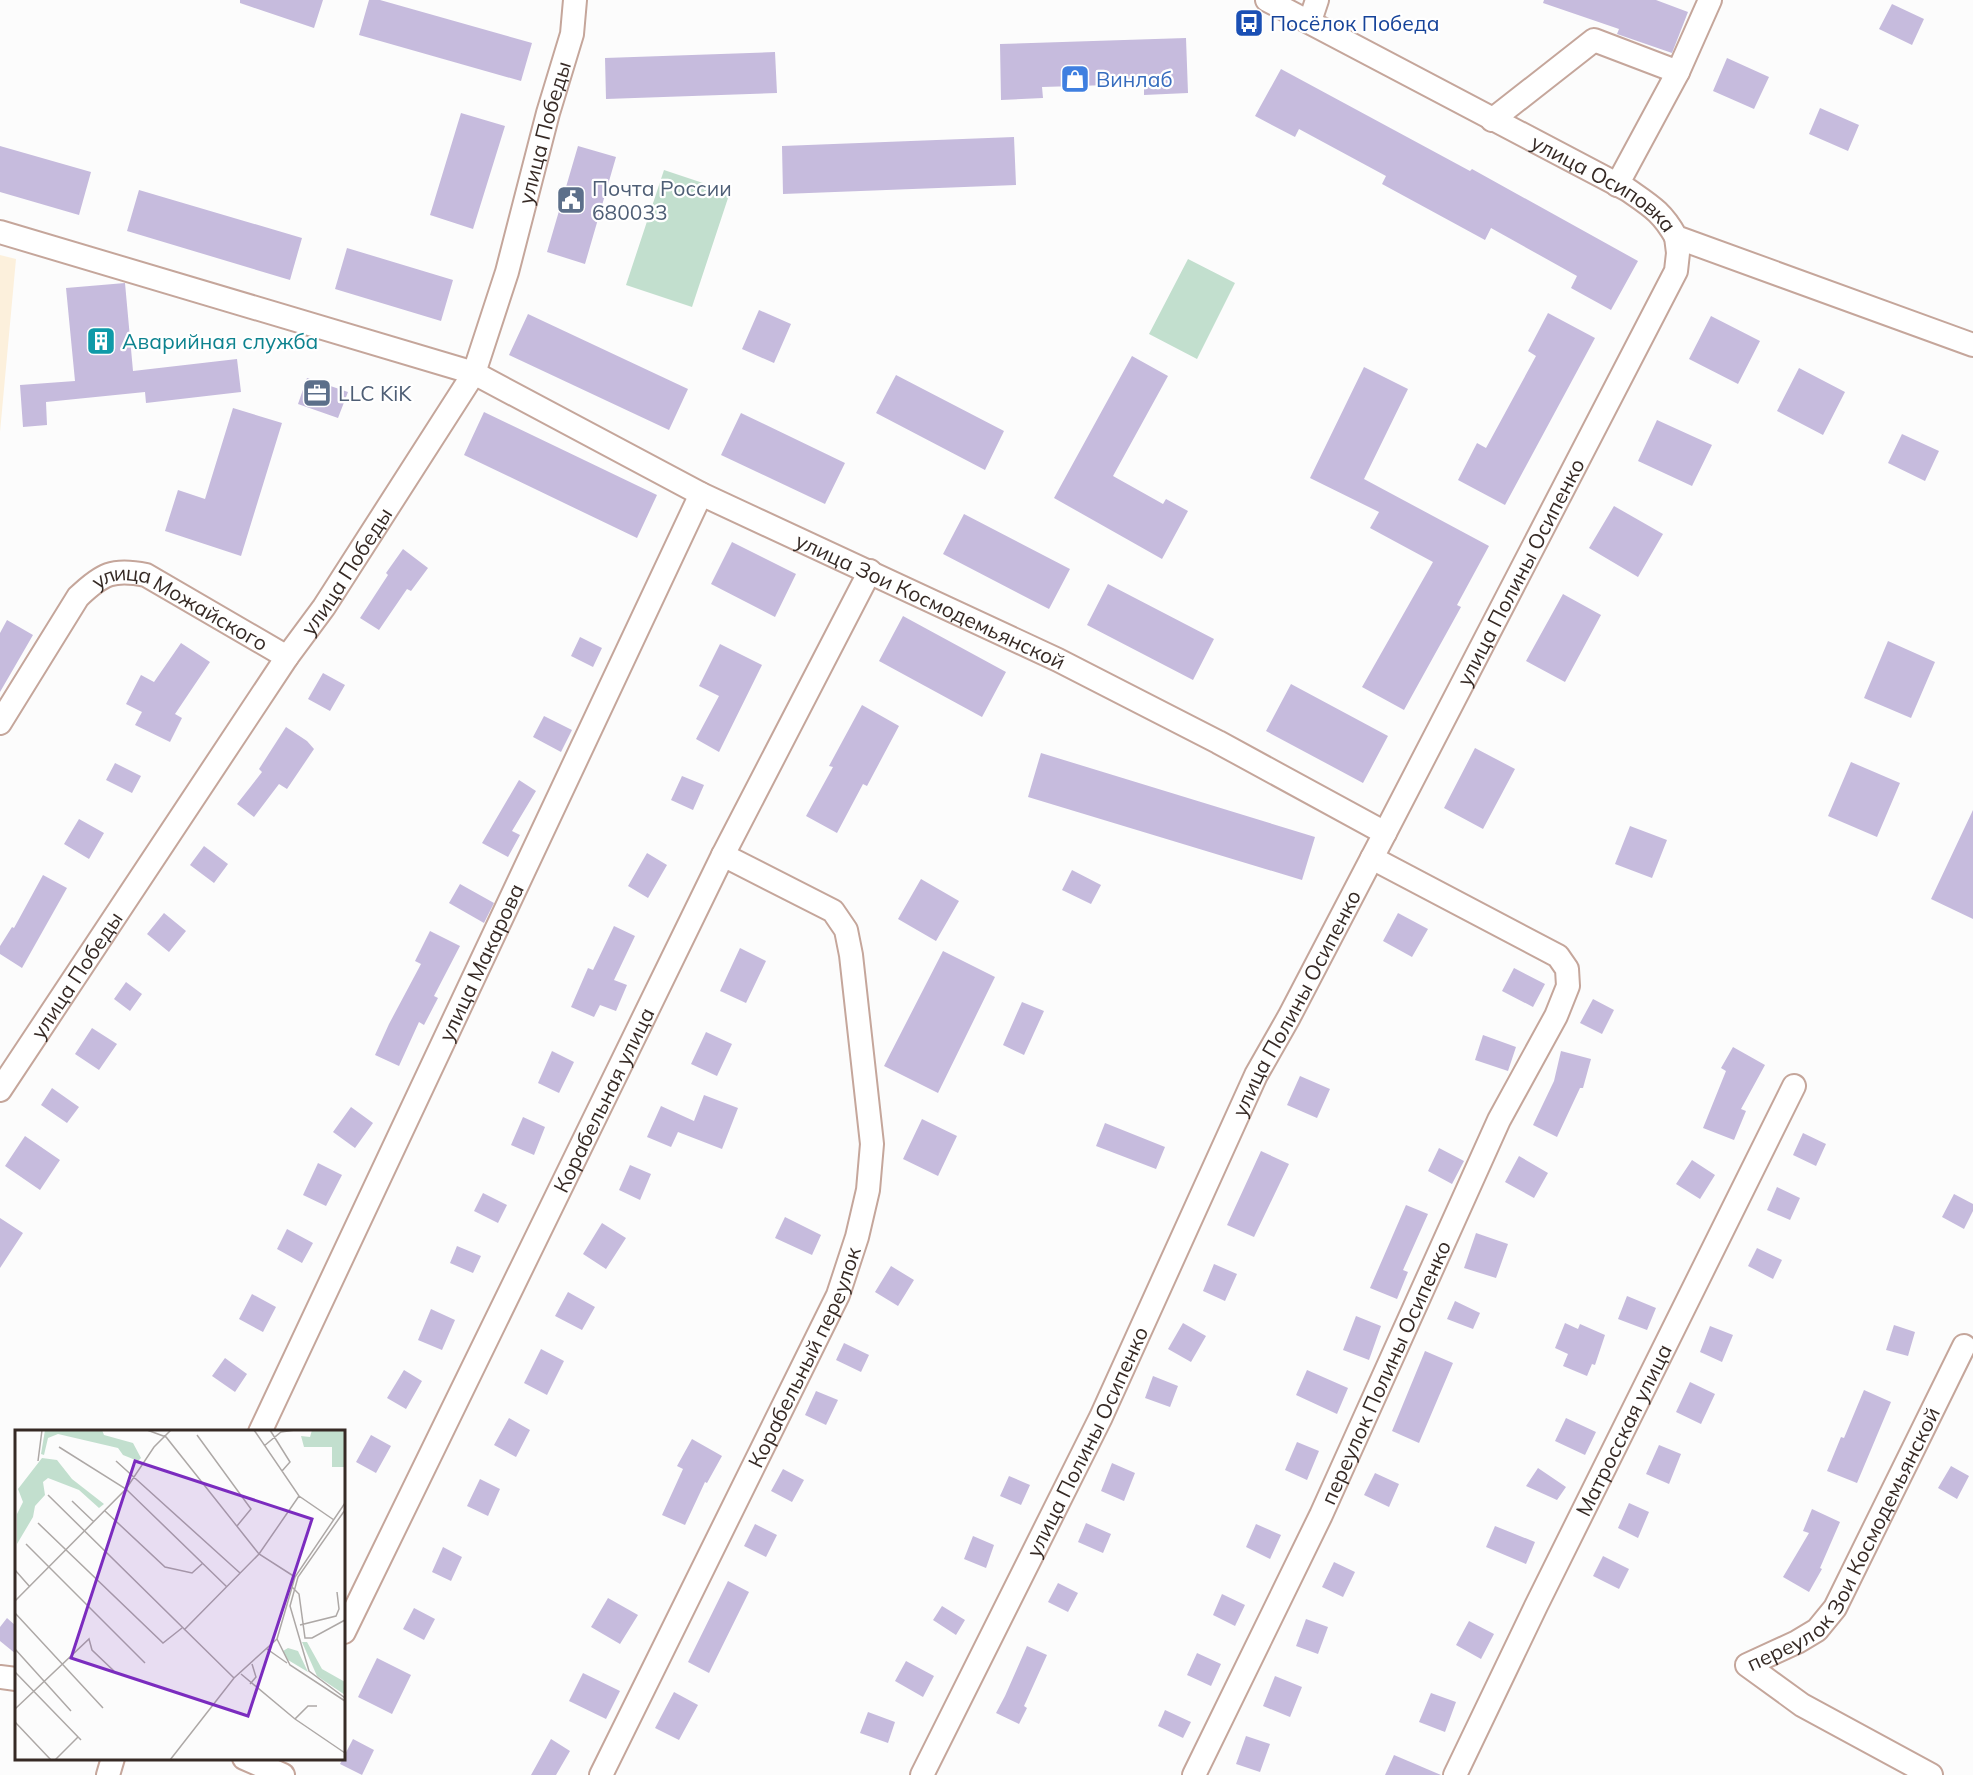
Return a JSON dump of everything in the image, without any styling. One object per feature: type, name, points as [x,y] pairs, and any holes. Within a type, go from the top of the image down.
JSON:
[{"type":"street","name":"улица Победы","points":[[0,1090],[287,657],[324,607],[474,373],[507,272],[548,113],[572,34],[575,0]]},
{"type":"street","name":"улица Осиповка","points":[[1267,0],[1617,185],[1651,206],[1666,220],[1676,237],[1973,345]]},
{"type":"street","points":[[1310,21],[1317,0]]},
{"type":"street","points":[[1617,185],[1678,72],[1710,0]]},
{"type":"street","points":[[1492,120],[1594,40],[1678,72]]},
{"type":"street","name":"улица Зои Космодемьянской","points":[[0,232],[474,373],[701,494],[1058,660],[1218,742],[1385,833]]},
{"type":"street","name":"улица Полины Осипенко","points":[[922,1775],[1101,1417],[1256,1075],[1372,858],[1676,271],[1678,254],[1676,237]]},
{"type":"street","name":"улица Макарова","points":[[260,1430],[701,494]]},
{"type":"street","name":"улица Можайского","points":[[0,723],[78,597],[95,581],[112,572],[129,571],[146,575],[287,657]]},
{"type":"street","name":"Корабельная улица","points":[[345,1630],[723,855],[870,571]]},
{"type":"street","name":"Корабельный переулок","points":[[601,1775],[838,1295],[857,1237],[868,1190],[872,1144],[851,955],[846,930],[833,911],[723,855]]},
{"type":"street","name":"переулок Полины Осипенко","points":[[1194,1775],[1321,1515],[1500,1120],[1556,1016],[1568,986],[1568,969],[1558,956],[1372,858]]},
{"type":"street","name":"Матросская улица","points":[[1455,1775],[1536,1606],[1794,1086]]},
{"type":"street","name":"переулок Зои Космодемьянской","points":[[1931,1775],[1802,1705],[1747,1665],[1817,1630],[1835,1608],[1964,1346]]},
{"type":"street","points":[[0,1677],[15,1679]]},
{"type":"street","points":[[108,1775],[112,1760]]},
{"type":"street","points":[[250,1760],[279,1770]]},
{"type":"shaded area","points":[[0,255],[16,259],[0,432]]},
{"type":"green space","points":[[664,170],[730,192],[692,307],[626,285]]},
{"type":"green space","points":[[1188,259],[1235,283],[1197,359],[1149,334]]},
{"type":"building","points":[[240,0],[323,0],[314,28],[240,3]]},
{"type":"building","points":[[369,0],[380,0],[532,43],[521,81],[359,35]]},
{"type":"building","points":[[1544,0],[1656,0],[1688,12],[1672,53],[1617,34],[1619,29],[1543,3]]},
{"type":"building","points":[[1892,4],[1924,19],[1912,45],[1879,29]]},
{"type":"building","points":[[1186,38],[1188,93],[1144,95],[1144,84],[1042,87],[1043,98],[1001,100],[1000,44]]},
{"type":"building","points":[[775,52],[777,93],[606,99],[605,58]]},
{"type":"building","points":[[1727,58],[1769,77],[1754,109],[1713,91]]},
{"type":"building","points":[[1281,69],[1470,171],[1472,169],[1638,261],[1611,310],[1571,288],[1577,276],[1491,228],[1485,240],[1382,184],[1386,176],[1299,129],[1295,137],[1255,116]]},
{"type":"building","points":[[1820,108],[1859,125],[1848,151],[1809,134]]},
{"type":"building","points":[[461,113],[505,126],[473,229],[430,215]]},
{"type":"building","points":[[1014,137],[1016,185],[783,194],[782,146]]},
{"type":"building","points":[[0,146],[91,172],[79,215],[0,192]]},
{"type":"building","points":[[578,146],[616,157],[585,264],[547,252]]},
{"type":"building","points":[[139,190],[302,238],[290,280],[127,231]]},
{"type":"building","points":[[347,248],[453,280],[441,321],[335,289]]},
{"type":"building","points":[[125,283],[133,371],[237,359],[241,392],[146,403],[145,392],[46,402],[47,425],[23,427],[20,385],[75,381],[66,288]]},
{"type":"building","points":[[759,310],[791,324],[774,363],[742,349]]},
{"type":"building","points":[[1548,313],[1595,338],[1505,505],[1458,480],[1477,443],[1486,448],[1536,356],[1528,351]]},
{"type":"building","points":[[528,314],[688,389],[669,430],[509,355]]},
{"type":"building","points":[[1711,316],[1760,341],[1738,384],[1689,359]]},
{"type":"building","points":[[1132,356],[1168,376],[1113,476],[1163,504],[1166,499],[1188,511],[1162,559],[1054,498]]},
{"type":"building","points":[[1364,367],[1408,389],[1364,479],[1489,546],[1457,605],[1461,607],[1404,710],[1362,687],[1433,562],[1370,528],[1379,512],[1310,478]]},
{"type":"building","points":[[1799,368],[1845,392],[1823,435],[1777,411]]},
{"type":"building","points":[[896,375],[1004,431],[985,470],[876,413]]},
{"type":"building","points":[[307,378],[348,392],[338,418],[298,404]]},
{"type":"building","points":[[233,408],[282,423],[241,556],[165,531],[178,490],[205,499]]},
{"type":"building","points":[[484,412],[657,495],[637,538],[464,455]]},
{"type":"building","points":[[741,413],[845,463],[825,504],[721,455]]},
{"type":"building","points":[[1657,420],[1712,445],[1692,486],[1638,461]]},
{"type":"building","points":[[1902,434],[1939,451],[1925,481],[1888,463]]},
{"type":"building","points":[[1614,506],[1663,534],[1638,577],[1589,548]]},
{"type":"building","points":[[964,514],[1070,569],[1049,609],[943,554]]},
{"type":"building","points":[[732,542],[796,574],[775,617],[711,584]]},
{"type":"building","points":[[403,549],[428,568],[411,591],[407,589],[379,630],[360,618]]},
{"type":"building","points":[[1108,584],[1214,639],[1193,680],[1087,625]]},
{"type":"building","points":[[1563,594],[1601,615],[1565,682],[1526,661]]},
{"type":"building","points":[[903,616],[1006,672],[982,717],[879,661]]},
{"type":"building","points":[[7,620],[33,635],[0,692],[0,633]]},
{"type":"building","points":[[580,637],[602,648],[593,667],[571,656]]},
{"type":"building","points":[[1888,641],[1935,662],[1911,718],[1864,698]]},
{"type":"building","points":[[181,643],[210,662],[175,714],[182,718],[170,742],[135,725],[142,712],[126,704],[141,675],[154,682]]},
{"type":"building","points":[[720,644],[762,665],[719,752],[696,739],[719,696],[699,686]]},
{"type":"building","points":[[323,673],[345,685],[330,711],[308,699]]},
{"type":"building","points":[[1291,684],[1388,736],[1363,783],[1266,731]]},
{"type":"building","points":[[862,705],[899,726],[867,786],[863,784],[837,833],[806,816],[833,767],[829,766]]},
{"type":"building","points":[[544,716],[572,730],[561,752],[533,737]]},
{"type":"building","points":[[286,727],[307,741],[314,749],[287,789],[279,784],[254,817],[237,804],[262,772],[259,769]]},
{"type":"building","points":[[1475,748],[1515,769],[1483,829],[1444,808]]},
{"type":"building","points":[[1041,753],[1315,837],[1302,880],[1028,797]]},
{"type":"building","points":[[1851,762],[1900,783],[1877,837],[1828,816]]},
{"type":"building","points":[[115,763],[141,776],[132,793],[106,780]]},
{"type":"building","points":[[682,776],[704,785],[693,810],[671,800]]},
{"type":"building","points":[[519,780],[536,791],[512,831],[520,835],[508,857],[482,843]]},
{"type":"building","points":[[1973,810],[1973,919],[1931,899]]},
{"type":"building","points":[[79,819],[104,833],[89,859],[64,844]]},
{"type":"building","points":[[1630,826],[1667,840],[1652,878],[1615,864]]},
{"type":"building","points":[[204,846],[228,864],[214,883],[190,865]]},
{"type":"building","points":[[647,853],[667,865],[648,898],[628,886]]},
{"type":"building","points":[[1072,870],[1101,885],[1091,904],[1062,890]]},
{"type":"building","points":[[43,875],[67,888],[22,968],[0,954],[0,946],[12,927],[14,928]]},
{"type":"building","points":[[921,879],[959,901],[936,941],[898,919]]},
{"type":"building","points":[[460,884],[494,903],[484,923],[449,903]]},
{"type":"building","points":[[164,913],[186,931],[169,952],[147,934]]},
{"type":"building","points":[[1398,913],[1428,929],[1412,957],[1383,941]]},
{"type":"building","points":[[614,926],[635,936],[614,980],[627,985],[616,1011],[600,1005],[594,1017],[571,1007],[588,968],[593,970]]},
{"type":"building","points":[[430,931],[460,946],[434,996],[438,998],[424,1025],[419,1022],[399,1066],[375,1055],[421,964],[415,961]]},
{"type":"building","points":[[740,948],[766,961],[746,1003],[720,991]]},
{"type":"building","points":[[943,951],[995,977],[938,1093],[884,1066]]},
{"type":"building","points":[[1514,968],[1545,984],[1533,1007],[1502,991]]},
{"type":"building","points":[[126,982],[142,994],[130,1011],[114,999]]},
{"type":"building","points":[[1593,999],[1614,1010],[1602,1034],[1580,1023]]},
{"type":"building","points":[[1022,1002],[1044,1011],[1024,1055],[1003,1045]]},
{"type":"building","points":[[92,1028],[117,1044],[99,1070],[75,1054]]},
{"type":"building","points":[[706,1032],[732,1044],[717,1076],[691,1064]]},
{"type":"building","points":[[1483,1035],[1516,1047],[1508,1071],[1475,1060]]},
{"type":"building","points":[[1733,1047],[1765,1065],[1741,1109],[1746,1111],[1734,1140],[1703,1128],[1726,1071],[1721,1068]]},
{"type":"building","points":[[552,1051],[574,1062],[559,1093],[538,1083]]},
{"type":"building","points":[[1561,1051],[1591,1059],[1583,1088],[1580,1088],[1557,1137],[1533,1125],[1554,1081]]},
{"type":"building","points":[[1300,1076],[1330,1089],[1317,1118],[1287,1105]]},
{"type":"building","points":[[52,1088],[79,1107],[67,1123],[41,1105]]},
{"type":"building","points":[[704,1095],[738,1108],[722,1149],[678,1132],[671,1147],[647,1137],[661,1106],[694,1121]]},
{"type":"building","points":[[351,1107],[373,1123],[355,1148],[333,1132]]},
{"type":"building","points":[[523,1117],[545,1127],[534,1155],[511,1145]]},
{"type":"building","points":[[922,1119],[957,1136],[938,1176],[903,1159]]},
{"type":"building","points":[[1105,1123],[1165,1147],[1156,1169],[1096,1146]]},
{"type":"building","points":[[1803,1133],[1826,1144],[1816,1166],[1793,1155]]},
{"type":"building","points":[[25,1136],[60,1160],[40,1190],[5,1166]]},
{"type":"building","points":[[1439,1148],[1464,1161],[1452,1184],[1428,1171]]},
{"type":"building","points":[[1261,1151],[1289,1164],[1254,1237],[1227,1225]]},
{"type":"building","points":[[1519,1156],[1548,1173],[1534,1198],[1505,1182]]},
{"type":"building","points":[[1692,1160],[1715,1175],[1700,1199],[1676,1184]]},
{"type":"building","points":[[318,1163],[342,1175],[326,1206],[303,1195]]},
{"type":"building","points":[[630,1165],[651,1174],[640,1200],[619,1190]]},
{"type":"building","points":[[1777,1187],[1800,1198],[1790,1220],[1767,1210]]},
{"type":"building","points":[[483,1193],[507,1205],[498,1223],[474,1211]]},
{"type":"building","points":[[1954,1194],[1973,1204],[1973,1211],[1964,1229],[1942,1217]]},
{"type":"building","points":[[1406,1205],[1428,1214],[1403,1270],[1408,1272],[1397,1299],[1370,1288]]},
{"type":"building","points":[[785,1217],[821,1235],[812,1255],[775,1238]]},
{"type":"building","points":[[0,1218],[23,1233],[0,1268]]},
{"type":"building","points":[[602,1223],[626,1238],[606,1269],[583,1254]]},
{"type":"building","points":[[287,1229],[313,1243],[302,1263],[277,1249]]},
{"type":"building","points":[[1476,1233],[1508,1244],[1496,1278],[1464,1268]]},
{"type":"building","points":[[457,1246],[481,1256],[473,1273],[450,1263]]},
{"type":"building","points":[[1757,1248],[1782,1260],[1773,1279],[1748,1266]]},
{"type":"building","points":[[1214,1264],[1237,1274],[1225,1301],[1203,1291]]},
{"type":"building","points":[[891,1266],[914,1280],[898,1306],[875,1292]]},
{"type":"building","points":[[568,1292],[595,1307],[582,1330],[555,1316]]},
{"type":"building","points":[[252,1294],[276,1307],[263,1332],[239,1319]]},
{"type":"building","points":[[1627,1296],[1656,1308],[1647,1330],[1618,1319]]},
{"type":"building","points":[[1455,1301],[1480,1313],[1473,1329],[1447,1319]]},
{"type":"building","points":[[431,1309],[455,1320],[442,1350],[418,1340]]},
{"type":"building","points":[[1356,1316],[1381,1326],[1369,1360],[1343,1350]]},
{"type":"building","points":[[1183,1323],[1206,1336],[1191,1362],[1168,1349]]},
{"type":"building","points":[[1565,1323],[1578,1329],[1580,1324],[1605,1335],[1595,1365],[1592,1364],[1587,1376],[1563,1366],[1568,1354],[1555,1348]]},
{"type":"building","points":[[1894,1325],[1915,1332],[1908,1356],[1886,1350]]},
{"type":"building","points":[[1710,1326],[1733,1335],[1722,1362],[1700,1352]]},
{"type":"building","points":[[844,1343],[869,1355],[861,1372],[836,1360]]},
{"type":"building","points":[[541,1349],[564,1361],[547,1395],[524,1383]]},
{"type":"building","points":[[1425,1351],[1453,1363],[1419,1443],[1392,1431]]},
{"type":"building","points":[[225,1358],[247,1374],[235,1392],[212,1376]]},
{"type":"building","points":[[404,1370],[422,1381],[406,1409],[387,1398]]},
{"type":"building","points":[[1307,1370],[1348,1388],[1337,1414],[1296,1395]]},
{"type":"building","points":[[1153,1376],[1178,1386],[1170,1407],[1145,1398]]},
{"type":"building","points":[[1690,1382],[1715,1394],[1701,1424],[1676,1412]]},
{"type":"building","points":[[1864,1390],[1891,1402],[1857,1483],[1827,1471]]},
{"type":"building","points":[[816,1391],[838,1400],[826,1425],[805,1415]]},
{"type":"building","points":[[509,1418],[530,1430],[516,1457],[494,1445]]},
{"type":"building","points":[[1566,1418],[1596,1432],[1585,1455],[1555,1441]]},
{"type":"building","points":[[371,1435],[391,1446],[376,1473],[356,1462]]},
{"type":"building","points":[[692,1439],[722,1456],[707,1483],[705,1482],[685,1525],[662,1515],[683,1469],[677,1466]]},
{"type":"building","points":[[1297,1442],[1319,1451],[1307,1480],[1285,1470]]},
{"type":"building","points":[[1659,1445],[1681,1454],[1669,1484],[1646,1474]]},
{"type":"building","points":[[1112,1463],[1135,1473],[1124,1501],[1101,1491]]},
{"type":"building","points":[[1951,1466],[1969,1476],[1957,1499],[1938,1488]]},
{"type":"building","points":[[1538,1468],[1566,1487],[1557,1500],[1526,1486]]},
{"type":"building","points":[[783,1469],[804,1480],[792,1502],[771,1491]]},
{"type":"building","points":[[1375,1473],[1399,1484],[1389,1507],[1364,1495]]},
{"type":"building","points":[[1009,1476],[1030,1485],[1021,1505],[1000,1496]]},
{"type":"building","points":[[480,1479],[500,1489],[488,1516],[467,1506]]},
{"type":"building","points":[[1629,1503],[1649,1512],[1638,1538],[1618,1528]]},
{"type":"building","points":[[1812,1509],[1840,1522],[1820,1568],[1822,1569],[1809,1592],[1783,1577],[1809,1533],[1803,1531]]},
{"type":"building","points":[[1086,1523],[1111,1534],[1103,1553],[1078,1542]]},
{"type":"building","points":[[755,1524],[777,1535],[766,1557],[744,1546]]},
{"type":"building","points":[[1256,1524],[1281,1535],[1270,1559],[1246,1547]]},
{"type":"building","points":[[1495,1526],[1535,1542],[1526,1564],[1486,1547]]},
{"type":"building","points":[[973,1536],[994,1545],[986,1568],[964,1559]]},
{"type":"building","points":[[443,1547],[462,1557],[451,1581],[432,1572]]},
{"type":"building","points":[[1603,1556],[1629,1569],[1619,1589],[1593,1576]]},
{"type":"building","points":[[1334,1562],[1355,1572],[1343,1597],[1322,1587]]},
{"type":"building","points":[[728,1581],[749,1592],[709,1673],[688,1662]]},
{"type":"building","points":[[1058,1583],[1078,1593],[1068,1612],[1048,1602]]},
{"type":"building","points":[[1222,1594],[1245,1605],[1235,1626],[1213,1615]]},
{"type":"building","points":[[608,1598],[638,1615],[620,1644],[591,1627]]},
{"type":"building","points":[[942,1606],[965,1620],[956,1635],[933,1620]]},
{"type":"building","points":[[414,1608],[435,1619],[424,1640],[403,1629]]},
{"type":"building","points":[[7,1618],[15,1625],[15,1653],[0,1641],[0,1627]]},
{"type":"building","points":[[1306,1619],[1328,1627],[1318,1654],[1296,1646]]},
{"type":"building","points":[[1469,1621],[1494,1634],[1481,1659],[1456,1645]]},
{"type":"building","points":[[1027,1646],[1047,1655],[1024,1706],[1027,1708],[1019,1724],[996,1713]]},
{"type":"building","points":[[1197,1653],[1221,1664],[1211,1686],[1187,1675]]},
{"type":"building","points":[[377,1658],[411,1675],[392,1714],[358,1697]]},
{"type":"building","points":[[906,1661],[934,1676],[923,1697],[895,1681]]},
{"type":"building","points":[[583,1673],[620,1691],[606,1719],[569,1701]]},
{"type":"building","points":[[1275,1676],[1302,1687],[1290,1717],[1263,1706]]},
{"type":"building","points":[[674,1692],[698,1705],[679,1740],[655,1728]]},
{"type":"building","points":[[1431,1693],[1456,1702],[1445,1732],[1419,1722]]},
{"type":"building","points":[[1165,1710],[1191,1722],[1183,1738],[1158,1726]]},
{"type":"building","points":[[868,1712],[895,1722],[888,1743],[860,1733]]},
{"type":"building","points":[[1246,1736],[1270,1744],[1260,1772],[1236,1764]]},
{"type":"building","points":[[353,1739],[374,1750],[362,1775],[340,1764],[342,1760],[345,1760],[345,1754]]},
{"type":"building","points":[[551,1739],[570,1751],[556,1775],[531,1775]]},
{"type":"building","points":[[1394,1755],[1441,1775],[1385,1775]]},
{"type":"place","name":"Посёлок Победа","points":[[1249,23]]},
{"type":"place","name":"Винлаб","points":[[1075,79]]},
{"type":"place","name":"Почта России 680033","points":[[571,200]]},
{"type":"place","name":"Аварийная служба","points":[[101,341]]},
{"type":"place","name":"LLC KiK","points":[[317,393]]}]
